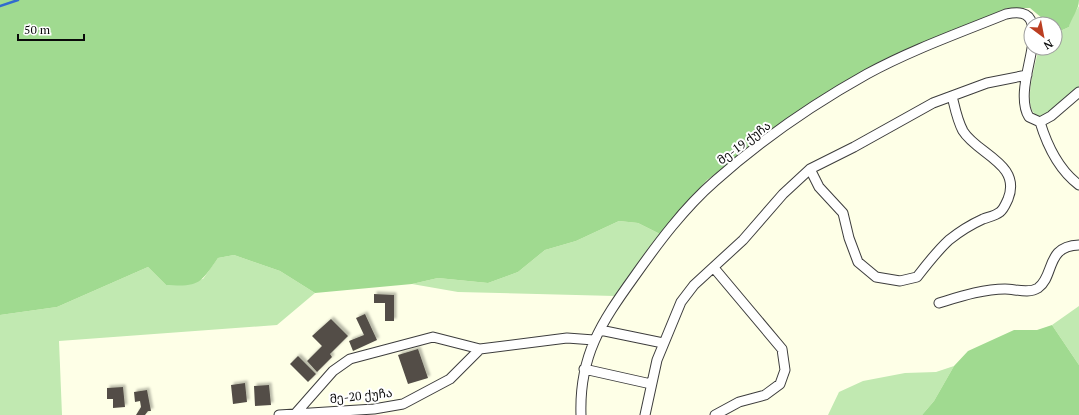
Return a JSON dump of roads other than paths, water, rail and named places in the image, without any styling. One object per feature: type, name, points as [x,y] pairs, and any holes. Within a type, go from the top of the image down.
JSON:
[{"type":"street","name":"მე-19 ქუჩა","points":[[581,415],[580,392],[584,369],[594,340],[616,302],[653,250],[690,206],[715,181],[799,117],[873,71],[916,51],[1006,14],[1019,12],[1027,16]]},
{"type":"street","points":[[1030,56],[1025,92],[1026,112],[1029,118],[1040,122],[1052,116],[1079,92]]},
{"type":"street","points":[[645,415],[657,360],[681,302],[694,285],[743,240],[783,194],[810,169],[854,147],[933,103],[987,83],[1027,74]]},
{"type":"street","points":[[810,169],[819,187],[843,212],[849,238],[858,262],[876,277],[900,281],[918,277],[930,260],[950,240],[979,221],[1000,212],[1010,195],[1010,179],[1007,172],[994,157],[980,150],[963,131],[956,114],[952,96]]},
{"type":"street","points":[[1040,122],[1046,143],[1070,178],[1079,185]]},
{"type":"street","points":[[939,303],[1004,289],[1025,291],[1037,288],[1045,279],[1051,262],[1063,248],[1079,245]]},
{"type":"street","points":[[714,268],[782,349],[785,370],[780,384],[765,395],[739,402],[715,415]]},
{"type":"street","points":[[600,330],[663,343]]},
{"type":"street","points":[[296,414],[333,371],[350,359],[433,337],[480,349],[567,338],[594,340]]},
{"type":"street","name":"მე-20 ქუჩა","points":[[279,415],[374,408],[403,404],[450,379],[480,349]]},
{"type":"street","points":[[584,369],[652,384]]},
{"type":"waterway","points":[[0,6],[18,0]]}]
